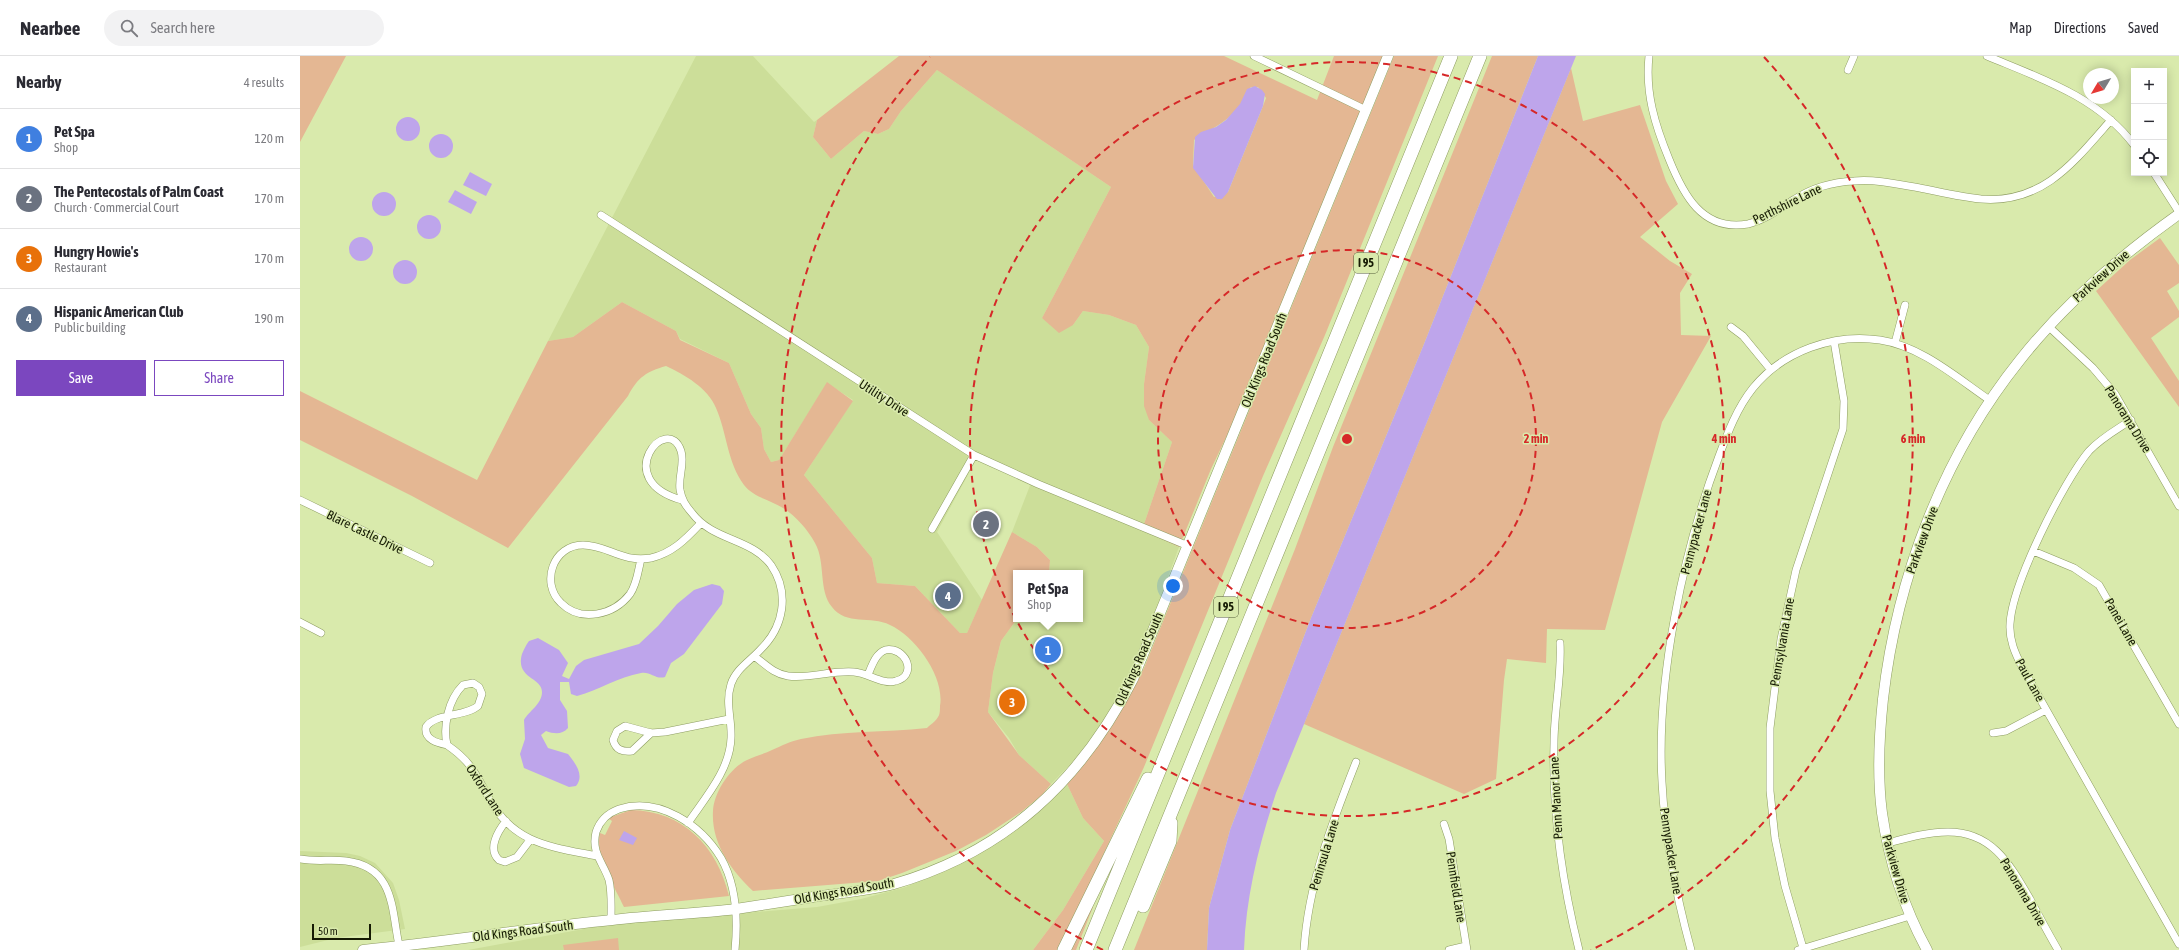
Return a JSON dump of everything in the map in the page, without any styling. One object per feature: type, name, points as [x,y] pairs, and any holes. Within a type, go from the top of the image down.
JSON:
[{"type":"highway","name":"I 95","points":[[1086,950],[1451,56]]},
{"type":"highway","name":"I 95","points":[[1115,950],[1480,56]]},
{"type":"highway","points":[[1064,950],[1142,789],[1170,744]]},
{"type":"highway","points":[[1125,950],[1170,842],[1172,809]]},
{"type":"street","points":[[1254,56],[1366,110]]},
{"type":"street","name":"Old Kings Road South","points":[[400,948],[611,920],[736,909],[869,889],[909,879],[945,865],[978,848],[1034,811],[1075,768],[1099,737],[1118,707],[1146,648],[1186,545],[1254,386],[1388,56]]},
{"type":"street","name":"Perthshire Lane","points":[[1649,56],[1648,77],[1651,108],[1658,132],[1678,182],[1687,198],[1694,206],[1708,216],[1727,224],[1740,225],[1760,220],[1807,192],[1845,181],[1881,181],[1981,199],[2008,198],[2041,187],[2066,170],[2111,120]]},
{"type":"street","points":[[1848,70],[1854,56]]},
{"type":"street","points":[[1987,56],[2063,88],[2090,104],[2111,120],[2131,142]]},
{"type":"street","points":[[2156,176],[2179,213]]},
{"type":"street","name":"Parkview Drive","points":[[1927,950],[1910,916],[1899,884],[1888,842],[1881,797],[1879,745],[1885,682],[1892,640],[1915,555],[1934,505],[1958,456],[1991,401],[2018,362],[2048,326],[2105,270],[2179,213]]},
{"type":"street","name":"Utility Drive","points":[[601,215],[974,455],[1038,484],[1186,545]]},
{"type":"street","points":[[1895,343],[1905,305]]},
{"type":"street","name":"Panorama Drive","points":[[2048,326],[2100,375],[2115,394],[2179,506]]},
{"type":"street","points":[[1731,327],[1743,336],[1771,370]]},
{"type":"street","name":"Pennypacker Lane","points":[[1691,950],[1676,890],[1664,822],[1662,741],[1668,669],[1681,586],[1694,531],[1711,478],[1741,407],[1753,388],[1771,370],[1804,350],[1834,341],[1870,339],[1895,343],[1926,358],[1991,401]]},
{"type":"street","name":"Pennsylvania Lane","points":[[1801,949],[1785,886],[1775,838],[1770,784],[1770,734],[1781,639],[1794,576],[1809,527],[1834,461],[1843,429],[1844,401],[1834,341]]},
{"type":"street","name":"Paul Lane","points":[[2131,420],[2100,441],[2086,456],[2055,506],[2033,551],[2012,609],[2010,632],[2019,660],[2046,710],[2179,944]]},
{"type":"street","points":[[682,500],[660,492],[648,476],[648,454],[651,447],[660,440],[671,440],[675,442],[681,451],[682,463],[679,479],[682,500],[700,524],[711,531],[753,550],[770,565],[780,584],[783,600],[778,624],[768,642],[740,669],[731,684],[728,706],[731,736],[726,760],[714,784],[688,823]]},
{"type":"street","points":[[932,529],[974,455]]},
{"type":"street","name":"Blare Castle Drive","points":[[300,500],[430,563]]},
{"type":"street","points":[[641,559],[635,583],[630,594],[616,607],[602,613],[587,615],[568,609],[556,597],[550,584],[549,576],[555,562],[563,553],[575,546],[590,546],[620,557],[641,559],[670,551],[686,539],[700,524]]},
{"type":"street","name":"Panei Lane","points":[[2033,551],[2082,572],[2099,585],[2179,724]]},
{"type":"street","points":[[300,622],[321,633]]},
{"type":"street","name":"Penn Manor Lane","points":[[1560,644],[1554,741],[1555,804],[1564,882],[1579,950]]},
{"type":"street","points":[[754,656],[773,671],[787,676],[839,670],[868,675],[890,682],[898,681],[904,677],[908,671],[908,664],[904,656],[898,651],[889,649],[883,651],[876,657],[868,675]]},
{"type":"street","points":[[447,717],[470,711],[478,706],[482,699],[479,688],[470,683],[462,685],[456,694],[447,717],[445,730],[447,745]]},
{"type":"street","points":[[1993,733],[2006,731],[2046,710]]},
{"type":"street","name":"Oxford Lane","points":[[447,717],[431,722],[426,731],[432,740],[447,745],[472,767],[497,812],[506,821],[530,840],[541,845],[596,856]]},
{"type":"street","points":[[651,733],[642,744],[632,751],[622,751],[617,748],[613,740],[617,731],[625,726],[651,733],[673,731],[729,719]]},
{"type":"street","name":"Peninsula Lane","points":[[1304,950],[1309,910],[1318,866],[1328,835],[1356,762]]},
{"type":"street","points":[[611,920],[608,880],[596,856],[595,842],[598,827],[605,817],[619,810],[635,806],[653,807],[688,823],[708,841],[721,858],[731,879],[736,909],[735,950]]},
{"type":"street","points":[[506,821],[494,842],[493,850],[499,860],[505,862],[517,857],[530,840]]},
{"type":"street","name":"Pennfield Lane","points":[[1444,824],[1449,839],[1467,948]]},
{"type":"street","name":"Panorama Drive","points":[[1888,842],[1930,834],[1953,832],[1977,838],[1990,846],[2004,858],[2012,868],[2058,950]]},
{"type":"street","points":[[300,859],[352,862],[366,867],[376,874],[384,883],[391,897],[400,948]]},
{"type":"street","points":[[1801,949],[1910,916]]},
{"type":"street","points":[[363,950],[400,948]]},
{"type":"street","points":[[385,950],[400,948]]},
{"type":"street","points":[[1449,950],[1467,948]]},
{"type":"shaded area","points":[[300,56],[346,56],[300,142]]},
{"type":"shaded area","points":[[696,56],[753,56],[814,122],[817,120],[813,137],[831,159],[864,131],[878,134],[889,129],[901,111],[937,70],[1111,187],[1042,318],[1049,322],[1073,325],[1083,311],[1109,315],[1136,325],[1149,347],[1144,384],[1149,420],[1172,442],[1142,530],[1179,547],[1154,616],[1122,690],[1107,718],[1085,749],[1051,784],[1019,755],[1009,738],[988,712],[993,673],[1001,641],[1015,622],[1083,622],[1083,570],[1049,570],[1050,560],[1037,547],[1012,532],[1031,483],[976,460],[937,532],[982,600],[967,633],[960,633],[915,586],[877,583],[872,558],[804,475],[853,400],[827,383],[779,460],[771,462],[764,449],[761,428],[751,414],[729,363],[680,339],[676,331],[622,302],[573,337],[548,341]]},
{"type":"shaded area","points":[[899,56],[1224,56],[1317,100],[1334,56],[1384,56],[1243,402],[1211,469],[1179,547],[1142,530],[1172,442],[1149,420],[1144,406],[1144,384],[1149,347],[1136,325],[1109,315],[1083,311],[1073,325],[1059,333],[1042,318],[1111,187],[937,70],[901,111],[889,129],[878,134],[864,131],[831,159],[813,137],[817,120]],"holes":[[[1251,87],[1258,87],[1266,98],[1263,106],[1228,192],[1214,197],[1193,165],[1194,140],[1231,115]]]},
{"type":"shaded area","points":[[1394,56],[1438,56],[1325,335],[1263,476],[1144,767],[1059,950],[1033,950],[1063,910],[1104,841],[1083,818],[1067,784],[1109,729],[1144,668]]},
{"type":"shaded area","points":[[1492,56],[1538,56],[1424,344],[1311,618],[1230,830],[1209,908],[1207,950],[1134,950],[1295,549],[1333,447]]},
{"type":"shaded area","points":[[1538,56],[1576,56],[1276,793],[1254,870],[1247,910],[1244,950],[1207,950],[1209,908],[1230,830],[1311,618],[1424,344]]},
{"type":"shaded area","points":[[1571,68],[1583,121],[1640,105],[1666,181],[1678,204],[1640,237],[1670,261],[1692,274],[1680,293],[1681,335],[1711,336],[1662,422],[1605,630],[1547,629],[1546,663],[1507,659],[1496,779],[1464,794],[1304,724]]},
{"type":"shaded area","points":[[1255,86],[1262,90],[1265,94],[1263,106],[1228,192],[1222,199],[1217,199],[1193,168],[1195,137],[1201,132],[1216,127],[1226,120],[1240,104],[1247,89]]},
{"type":"shaded area","points":[[403,117],[413,117],[420,124],[420,134],[413,141],[403,141],[396,134],[396,124]]},
{"type":"shaded area","points":[[436,134],[446,134],[453,141],[453,151],[446,158],[436,158],[429,151],[429,141]]},
{"type":"shaded area","points":[[470,172],[492,184],[486,196],[463,185]]},
{"type":"shaded area","points":[[455,190],[477,202],[471,214],[448,202]]},
{"type":"shaded area","points":[[379,192],[389,192],[396,199],[396,209],[389,216],[379,216],[372,209],[372,199]]},
{"type":"shaded area","points":[[424,215],[434,215],[441,222],[441,232],[434,239],[424,239],[417,232],[417,222]]},
{"type":"shaded area","points":[[356,237],[366,237],[373,244],[373,254],[366,261],[356,261],[349,254],[349,244]]},
{"type":"shaded area","points":[[2160,238],[2179,265],[2179,283],[2167,291],[2179,311],[2179,317],[2151,338],[2179,381],[2179,407],[2096,291],[2130,260]]},
{"type":"shaded area","points":[[400,260],[410,260],[417,267],[417,277],[410,284],[400,284],[393,277],[393,267]]},
{"type":"shaded area","points":[[622,302],[676,331],[680,340],[729,363],[751,414],[761,428],[764,449],[771,462],[779,460],[827,382],[853,401],[804,475],[872,558],[877,583],[915,586],[960,633],[967,633],[1012,532],[1037,547],[1050,560],[1049,570],[1013,570],[1013,622],[1015,622],[1001,641],[993,673],[988,712],[1019,755],[1051,784],[1042,795],[1021,812],[986,835],[956,851],[878,881],[753,891],[737,874],[730,865],[719,845],[713,823],[713,811],[716,796],[724,781],[735,769],[750,759],[790,742],[801,739],[832,734],[927,728],[939,715],[940,695],[938,683],[927,659],[919,648],[900,631],[883,622],[844,616],[832,607],[823,584],[818,551],[809,533],[788,511],[752,493],[744,485],[734,467],[720,418],[712,401],[702,388],[666,366],[648,373],[635,384],[628,396],[508,548],[412,496],[300,440],[300,391],[477,480],[548,341],[573,337]]},
{"type":"shaded area","points":[[712,584],[720,586],[724,591],[722,604],[684,654],[671,663],[665,677],[662,678],[647,673],[641,673],[624,677],[577,696],[571,694],[569,682],[560,682],[560,700],[567,711],[568,728],[561,733],[546,731],[541,735],[548,748],[568,754],[573,761],[578,769],[580,778],[576,786],[569,787],[524,768],[520,754],[525,739],[524,720],[538,704],[542,692],[538,683],[525,673],[522,668],[522,654],[529,641],[538,638],[559,650],[568,663],[562,676],[569,679],[576,666],[584,660],[639,644],[658,626],[677,604],[694,590]]},
{"type":"shaded area","points":[[1067,784],[1083,818],[1104,841],[1063,910],[1033,950],[468,950],[611,924],[817,907],[861,899],[906,887],[956,864],[1014,830],[1037,814]]},
{"type":"shaded area","points":[[631,810],[650,812],[667,817],[682,824],[695,835],[706,847],[716,862],[729,896],[624,907],[606,871],[599,842],[600,833],[605,835],[612,821],[608,818]]},
{"type":"shaded area","points":[[624,831],[637,838],[633,845],[619,840]]},
{"type":"shaded area","points":[[300,851],[346,853],[360,856],[375,863],[393,883],[399,900],[405,929],[336,938],[300,947]]},
{"type":"shaded area","points":[[1092,903],[1093,907],[1076,950],[1067,950]]},
{"type":"shaded area","points":[[618,938],[619,950],[564,950],[563,945]]},
{"type":"place","name":"The Pentecostals of Palm Coast","points":[[986,524]]},
{"type":"place","name":"Hispanic American Club","points":[[948,596]]},
{"type":"place","name":"Pet Spa","points":[[1048,650]]},
{"type":"place","name":"Hungry Howie's","points":[[1012,702]]}]
